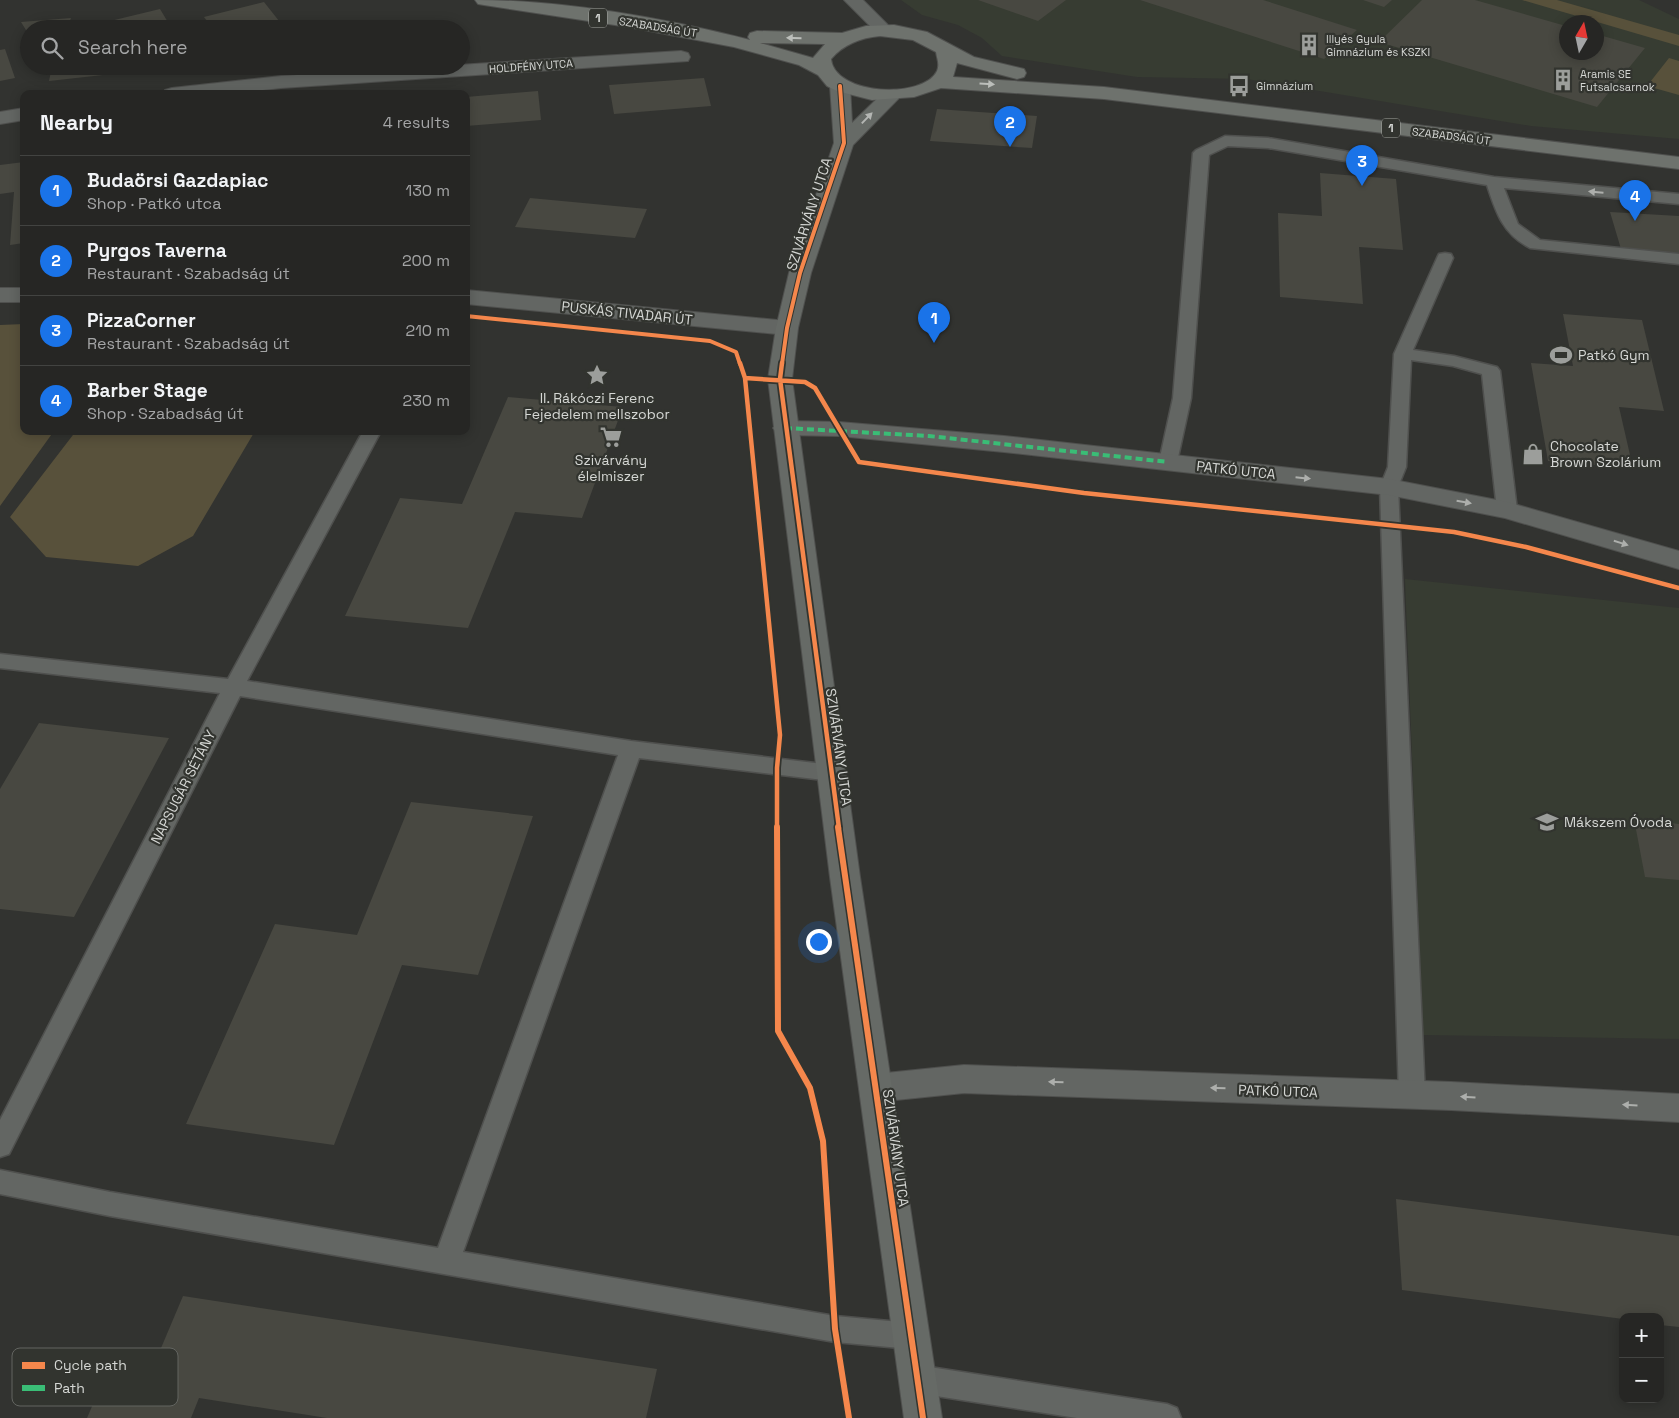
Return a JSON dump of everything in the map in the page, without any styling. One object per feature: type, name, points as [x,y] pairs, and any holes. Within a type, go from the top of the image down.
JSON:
[{"type":"main road","name":"SZABADSÁG ÚT","points":[[484,0],[712,36],[772,51],[823,71],[840,86],[862,92],[892,95],[926,88],[938,82],[1104,93],[1679,162]]},
{"type":"main road","name":"SZABADSÁG ÚT","points":[[823,71],[822,59],[828,48],[855,34],[885,31],[920,37],[935,43],[945,52],[994,68],[1104,93]]},
{"type":"main road","name":"SZABADSÁG ÚT","points":[[712,36],[843,39]]},
{"type":"main road","points":[[938,82],[947,72],[950,62],[945,52]]},
{"type":"street","points":[[853,0],[885,31]]},
{"type":"street","name":"HOLDFÉNY UTCA","points":[[470,70],[681,57]]},
{"type":"street","name":"HOLDFÉNY UTCA","points":[[208,90],[281,82],[393,75]]},
{"type":"street","name":"SZIVÁRVÁNY UTCA","points":[[840,86],[844,143],[800,273],[788,328],[780,379],[832,773],[923,1418]]},
{"type":"street","name":"SZIVÁRVÁNY UTCA","points":[[844,143],[892,95]]},
{"type":"street","points":[[0,118],[20,115]]},
{"type":"street","points":[[0,295],[20,295]]},
{"type":"street","name":"PUSKÁS TIVADAR ÚT","points":[[470,297],[788,328]]},
{"type":"street","name":"PATKÓ UTCA","points":[[785,428],[839,429],[1004,444],[1389,487],[1507,510],[1679,560]]},
{"type":"street","name":"PATKÓ UTCA","points":[[876,1088],[964,1079],[1451,1096],[1679,1108]]},
{"type":"lane","points":[[1168,462],[1182,398],[1201,153],[1224,141],[1268,143],[1494,182],[1679,200]]},
{"type":"lane","points":[[1494,182],[1510,227],[1520,238],[1536,245],[1679,259]]},
{"type":"lane","points":[[1412,1096],[1389,487],[1397,467],[1403,354],[1445,258]]},
{"type":"lane","points":[[1403,354],[1454,361],[1491,372],[1507,510]]},
{"type":"lane","name":"NAPSUGÁR SÉTÁNY","points":[[0,1146],[234,687],[370,435]]},
{"type":"lane","points":[[0,661],[234,687],[631,749],[832,773]]},
{"type":"lane","points":[[446,1262],[631,749]]},
{"type":"lane","points":[[0,1182],[110,1204],[835,1329],[911,1336]]},
{"type":"lane","points":[[917,1379],[1167,1418]]},
{"type":"shaded area","points":[[901,0],[1639,0],[1679,19],[1679,139],[1531,126],[1247,79],[1137,77],[1002,56],[982,38],[958,25],[922,15]]},
{"type":"shaded area","points":[[1522,0],[1557,0],[1679,35],[1679,46],[1604,24],[1604,15],[1573,15]]},
{"type":"shaded area","points":[[1669,58],[1679,61],[1679,95],[1647,86]]},
{"type":"shaded area","points":[[20,324],[20,435],[51,435],[0,506],[0,325]]},
{"type":"shaded area","points":[[73,435],[253,435],[193,536],[138,566],[46,557],[10,517]]},
{"type":"shaded area","name":"Mákszem Óvoda","points":[[1405,579],[1679,608],[1679,1039],[1423,1035]]},
{"type":"building","points":[[978,0],[1066,0],[1038,21]]},
{"type":"building","name":"Illyés Gyula Gimnázium és KSZKI","points":[[1140,0],[1263,0],[1357,30],[1324,59]]},
{"type":"building","name":"Illyés Gyula Gimnázium és KSZKI","points":[[1363,0],[1392,0],[1384,7]]},
{"type":"building","name":"Aramis SE Futsalcsarnok","points":[[1422,0],[1475,0],[1559,24],[1559,60],[1604,60],[1604,36],[1645,48],[1597,107],[1379,42]]},
{"type":"building","points":[[264,2],[278,20],[206,20],[204,17]]},
{"type":"building","points":[[160,9],[167,20],[114,20]]},
{"type":"building","points":[[71,18],[70,20],[46,20]]},
{"type":"building","points":[[5,49],[15,78],[0,81],[0,50]]},
{"type":"building","points":[[50,75],[103,75],[49,81]]},
{"type":"building","points":[[704,78],[711,106],[614,114],[609,85]]},
{"type":"building","points":[[538,91],[541,120],[470,126],[470,97]]},
{"type":"building","points":[[937,109],[1037,116],[1032,148],[930,141]]},
{"type":"building","points":[[20,162],[20,244],[10,245],[14,192],[0,194],[0,165]]},
{"type":"building","points":[[1320,173],[1396,179],[1403,250],[1359,247],[1363,304],[1280,297],[1278,213],[1322,216]]},
{"type":"building","points":[[530,198],[647,209],[635,238],[515,227]]},
{"type":"building","points":[[1610,212],[1679,216],[1679,253],[1621,249]]},
{"type":"building","points":[[1563,314],[1642,320],[1664,411],[1619,407],[1633,468],[1548,461],[1531,363],[1573,366]]},
{"type":"building","points":[[508,397],[623,407],[582,518],[515,512],[468,628],[345,616],[400,498],[462,504]]},
{"type":"building","points":[[39,723],[169,738],[74,917],[0,909],[0,789]]},
{"type":"building","points":[[411,802],[533,816],[478,975],[402,965],[334,1145],[186,1124],[275,924],[357,935]]},
{"type":"building","points":[[1634,819],[1679,824],[1679,880],[1645,877]]},
{"type":"building","points":[[1396,1199],[1679,1236],[1679,1327],[1664,1325],[1664,1313],[1619,1313],[1619,1318],[1402,1290]]},
{"type":"building","points":[[183,1296],[657,1369],[646,1418],[327,1418],[199,1398],[191,1418],[87,1418],[92,1406],[178,1406],[178,1348],[161,1348]]},
{"type":"marked path","points":[[785,428],[833,429],[929,436],[1168,462]]},
{"type":"cycle path","points":[[840,86],[844,143],[800,273],[787,328],[780,379],[845,877],[923,1418]]},
{"type":"cycle path","points":[[470,316],[710,341],[736,352],[745,378],[780,735],[777,768],[778,1031],[810,1088],[823,1141],[835,1329],[849,1418]]},
{"type":"cycle path","points":[[745,378],[805,382],[815,388],[859,462],[1084,493],[1454,532],[1526,547],[1679,588]]},
{"type":"place","name":"Illyés Gyula Gimnázium és KSZKI","points":[[1309,45]]},
{"type":"place","name":"Aramis SE Futsalcsarnok","points":[[1563,80]]},
{"type":"place","name":"Gimnázium","points":[[1239,86]]},
{"type":"place","name":"Pyrgos Taverna","points":[[1010,147]]},
{"type":"place","name":"PizzaCorner","points":[[1362,186]]},
{"type":"place","name":"Barber Stage","points":[[1635,221]]},
{"type":"place","name":"Budaörsi Gazdapiac","points":[[934,343]]},
{"type":"place","name":"Patkó Gym","points":[[1561,355]]},
{"type":"place","name":"II. Rákóczi Ferenc Fejedelem mellszobor","points":[[597,375]]},
{"type":"place","name":"Szivárvány élelmiszer","points":[[611,437]]},
{"type":"place","name":"Chocolate Brown Szolárium","points":[[1533,454]]},
{"type":"place","name":"Mákszem Óvoda","points":[[1547,822]]}]
